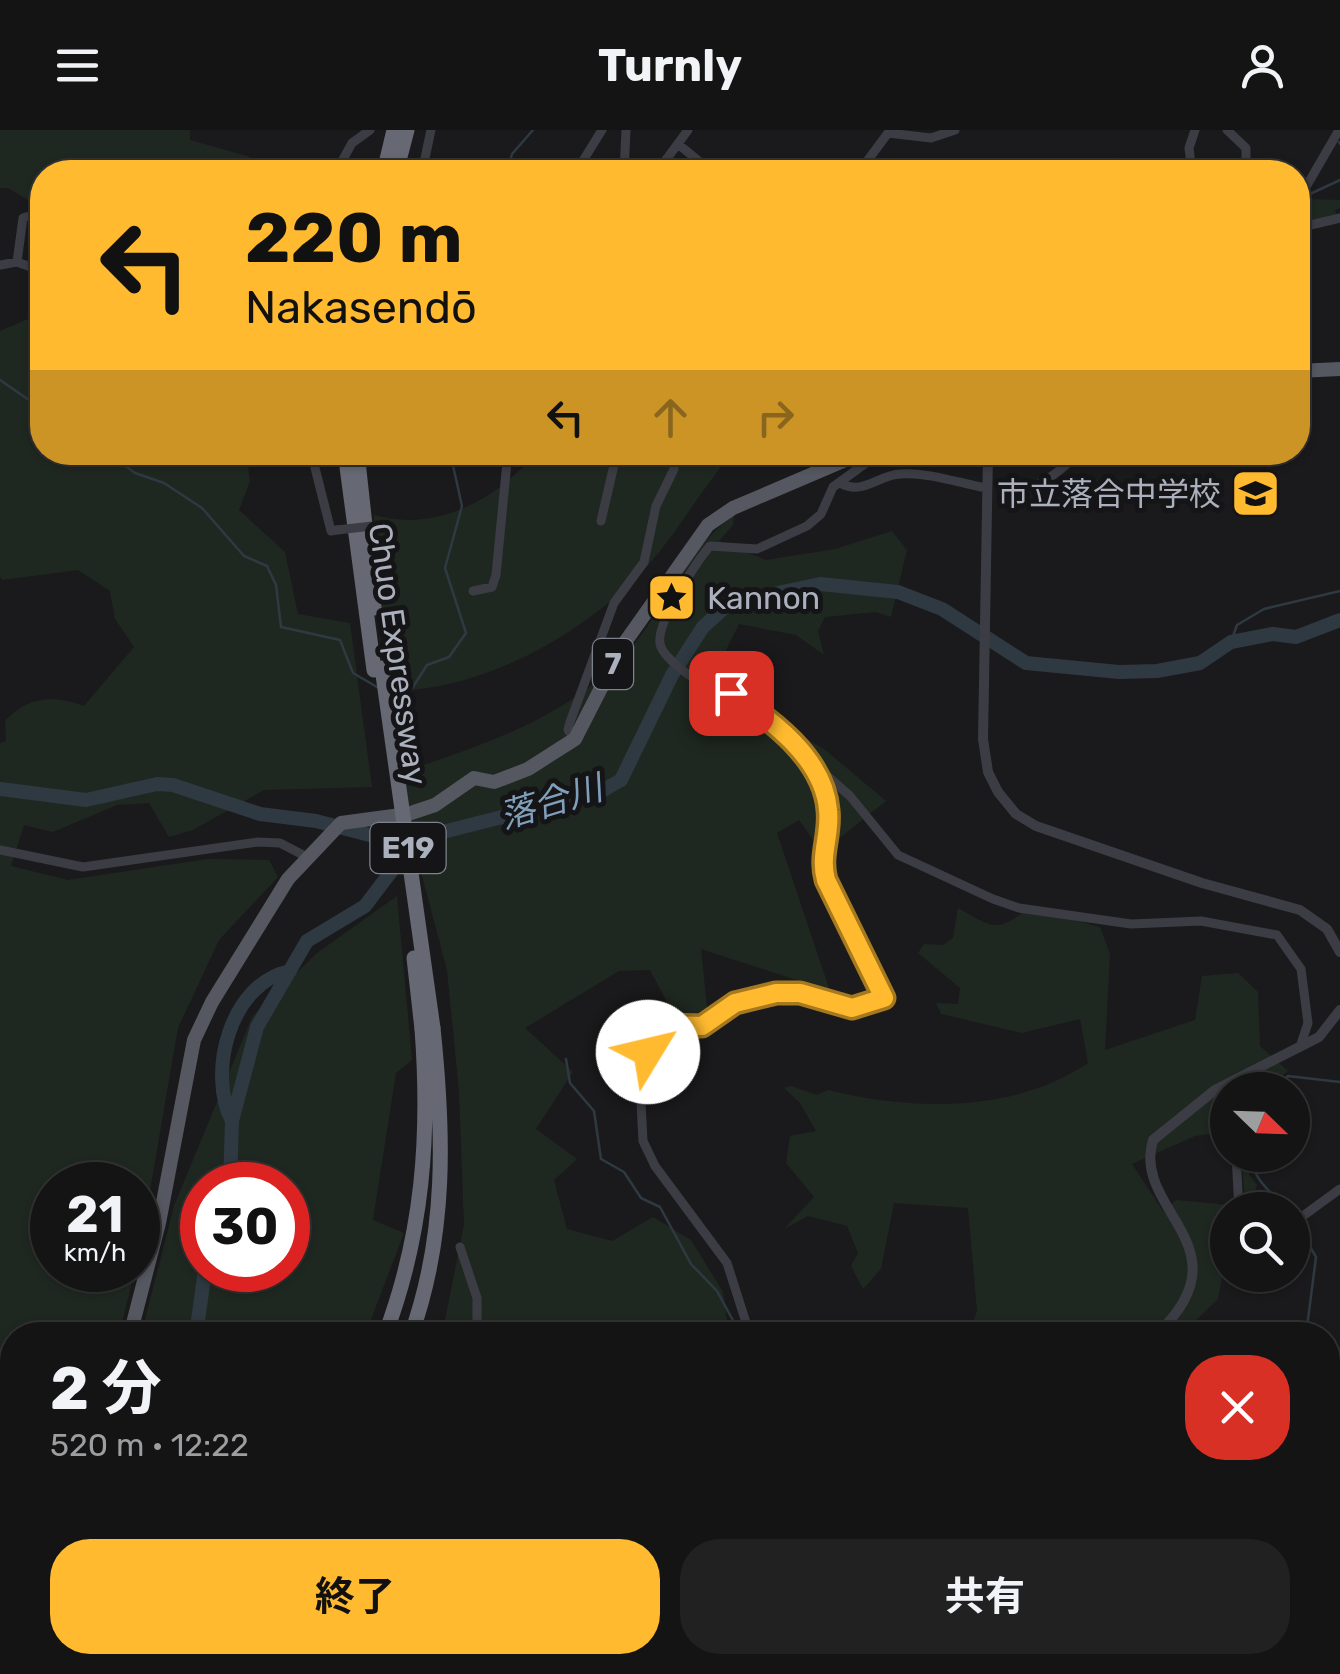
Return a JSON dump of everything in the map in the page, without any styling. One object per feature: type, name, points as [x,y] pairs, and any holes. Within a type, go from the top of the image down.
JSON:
[{"type":"highway","points":[[387,160],[394,130]]},
{"type":"highway","points":[[399,160],[407,130]]},
{"type":"highway","name":"Chuo Expressway","points":[[347,465],[428,1028],[441,1195],[428,1278],[415,1322]]},
{"type":"highway","name":"Chuo Expressway","points":[[359,465],[378,669]]},
{"type":"highway","name":"Chuo Expressway","points":[[389,1322],[407,1271],[422,1193],[428,1028]]},
{"type":"main road","points":[[1310,373],[1340,369]]},
{"type":"main road","name":"7","points":[[133,1322],[160,1223],[194,1040],[220,989],[288,879],[337,826],[367,816],[390,818],[435,804],[474,778],[494,782],[528,770],[574,739],[624,645],[708,525],[733,508],[834,465]]},
{"type":"street","points":[[342,160],[352,142],[370,130]]},
{"type":"street","points":[[425,160],[431,130]]},
{"type":"street","points":[[583,160],[602,130]]},
{"type":"street","points":[[625,160],[626,130]]},
{"type":"street","points":[[667,160],[688,130]]},
{"type":"street","points":[[868,160],[888,132],[931,138],[955,130]]},
{"type":"street","points":[[1190,160],[1189,142],[1195,130]]},
{"type":"street","points":[[1227,130],[1246,148],[1246,160]]},
{"type":"street","points":[[1310,177],[1338,130]]},
{"type":"street","points":[[678,144],[697,160]]},
{"type":"street","points":[[17,262],[23,218],[30,216]]},
{"type":"street","points":[[1310,225],[1340,218]]},
{"type":"street","points":[[0,265],[17,262],[30,267]]},
{"type":"street","points":[[314,465],[330,530],[381,525]]},
{"type":"street","points":[[473,591],[492,587],[496,575],[507,465]]},
{"type":"street","points":[[601,520],[614,465]]},
{"type":"street","points":[[574,739],[568,730],[570,722],[614,603],[644,562],[656,506],[674,465]]},
{"type":"street","points":[[864,465],[831,490],[821,514],[807,526],[757,548],[710,546],[677,590],[660,638],[664,652],[700,681],[721,686],[763,712],[806,759],[850,796],[898,855],[923,870],[959,879],[993,899],[1020,908],[1131,924],[1201,921],[1277,936],[1302,969],[1308,1023],[1300,1047]]},
{"type":"street","points":[[988,465],[983,698],[988,772],[1004,801],[1026,821],[1148,866],[1300,910],[1327,929],[1340,952]]},
{"type":"street","points":[[1000,488],[1027,491],[1066,465]]},
{"type":"street","points":[[840,483],[858,489],[896,474],[910,474],[981,487]]},
{"type":"street","points":[[746,1322],[727,1263],[705,1240],[650,1156],[640,1127],[640,1084],[648,1052],[668,1025],[702,1026],[735,1003],[776,993],[800,993],[852,1008],[884,998],[826,880],[821,862],[828,809],[806,759]]},
{"type":"street","points":[[0,850],[68,866],[258,842],[280,843],[307,857]]},
{"type":"street","points":[[1249,1072],[1327,1030],[1340,1010]]},
{"type":"street","points":[[1168,1322],[1180,1310],[1192,1268],[1184,1232],[1151,1168],[1153,1140],[1210,1096]]},
{"type":"street","points":[[1310,1212],[1340,1189]]},
{"type":"street","points":[[460,1247],[477,1298],[477,1322]]},
{"type":"shaded area","points":[[0,130],[190,130],[190,140],[256,160],[30,160],[30,201],[8,188],[0,188]]},
{"type":"shaded area","points":[[1310,199],[1340,200],[1336,215],[1310,221]]},
{"type":"shaded area","points":[[30,318],[30,465],[248,465],[250,481],[239,510],[285,552],[298,614],[350,623],[372,787],[264,790],[193,830],[169,837],[149,803],[117,805],[53,832],[24,825],[11,866],[68,880],[208,859],[269,860],[278,877],[219,940],[178,1028],[155,1162],[30,1162],[30,1292],[130,1292],[122,1322],[0,1322],[0,743],[6,741],[5,721],[32,702],[52,699],[84,706],[134,647],[115,619],[110,591],[78,570],[2,580],[0,331]]},
{"type":"shaded area","points":[[526,465],[721,467],[649,564],[586,620],[494,670],[428,688],[395,691],[376,591],[374,515],[421,519],[443,515],[484,498]]},
{"type":"shaded area","points":[[734,515],[733,525],[719,541],[766,560],[835,549],[892,531],[907,550],[891,617],[876,612],[825,617],[818,631],[824,655],[796,635],[739,624],[710,682],[824,749],[886,801],[822,852],[799,820],[777,833],[830,991],[701,949],[708,1017],[676,1019],[650,970],[619,971],[525,1028],[573,1072],[536,1129],[577,1159],[554,1180],[567,1229],[612,1241],[653,1217],[691,1240],[723,1292],[727,1322],[445,1322],[464,1225],[459,1091],[447,970],[402,800],[403,772],[522,727],[603,676],[640,637],[689,562]]},
{"type":"shaded area","points":[[397,896],[412,1060],[396,1073],[373,1220],[404,1233],[370,1322],[144,1322],[152,1292],[160,1292],[160,1261],[180,1191],[180,1292],[310,1292],[310,1162],[192,1162],[252,1017],[317,953]]},
{"type":"shaded area","points":[[958,908],[993,925],[1008,922],[1028,908],[1100,927],[1110,954],[1105,1050],[1195,1020],[1202,976],[1238,973],[1258,992],[1260,1046],[1288,1071],[1210,1072],[1210,1134],[1195,1136],[1132,1164],[1163,1211],[1176,1200],[1210,1203],[1210,1292],[1219,1292],[1218,1299],[1194,1322],[973,1322],[977,1311],[968,1208],[894,1203],[881,1269],[863,1289],[851,1266],[858,1253],[847,1226],[808,1216],[784,1229],[814,1197],[786,1163],[790,1136],[816,1131],[800,1103],[784,1088],[791,1086],[817,1095],[828,1090],[893,1102],[962,1103],[1028,1091],[1088,1063],[1080,1019],[1022,1033],[941,1014],[936,1003],[958,1004],[960,988],[918,953],[924,944],[943,945],[953,938]]},
{"type":"shaded area","points":[[1243,1172],[1249,1172],[1257,1185],[1255,1192],[1244,1192]]},
{"type":"waterway","points":[[510,160],[533,130]]},
{"type":"waterway","points":[[1116,160],[1119,160]]},
{"type":"waterway","points":[[1310,194],[1340,180]]},
{"type":"waterway","points":[[0,380],[30,401]]},
{"type":"waterway","points":[[124,465],[164,483],[202,508],[244,556],[267,566],[276,585],[281,627],[340,640],[353,673],[377,687]]},
{"type":"waterway","points":[[392,696],[404,701],[427,665],[449,657],[466,633],[445,568],[462,506],[453,465]]},
{"type":"waterway","name":"落合川","points":[[0,789],[86,800],[157,784],[173,785],[260,814],[316,821],[381,838],[415,839],[530,810],[569,795],[598,793],[621,780],[672,675],[703,627],[725,607],[750,599],[820,584],[898,592],[942,609],[1026,663],[1119,672],[1157,671],[1200,663],[1231,642],[1273,634],[1296,637],[1340,620]]},
{"type":"waterway","points":[[1231,642],[1237,625],[1264,609],[1340,591]]},
{"type":"waterway","points":[[231,1162],[232,1121],[257,1027],[307,941],[365,906],[412,844]]},
{"type":"waterway","points":[[232,1121],[222,1079],[229,1032],[252,993],[269,979],[290,971]]},
{"type":"waterway","points":[[566,1059],[570,1083],[594,1111],[601,1159],[624,1172],[641,1198],[660,1207],[691,1264],[717,1291],[734,1322]]},
{"type":"waterway","points":[[1310,1079],[1340,1082]]},
{"type":"waterway","points":[[1256,1172],[1270,1192]]},
{"type":"waterway","points":[[1308,1322],[1316,1257],[1310,1247]]},
{"type":"waterway","points":[[198,1322],[202,1292]]},
{"type":"place","name":"市立落合中学校","points":[[1256,494]]},
{"type":"place","name":"Kannon","points":[[672,598]]},
{"type":"route","points":[[648,1052],[668,1025],[702,1026],[748,997],[800,993],[852,1008],[884,998],[885,993],[826,880],[821,862],[828,809],[822,790],[806,759],[779,728],[763,712],[731,693]]}]
